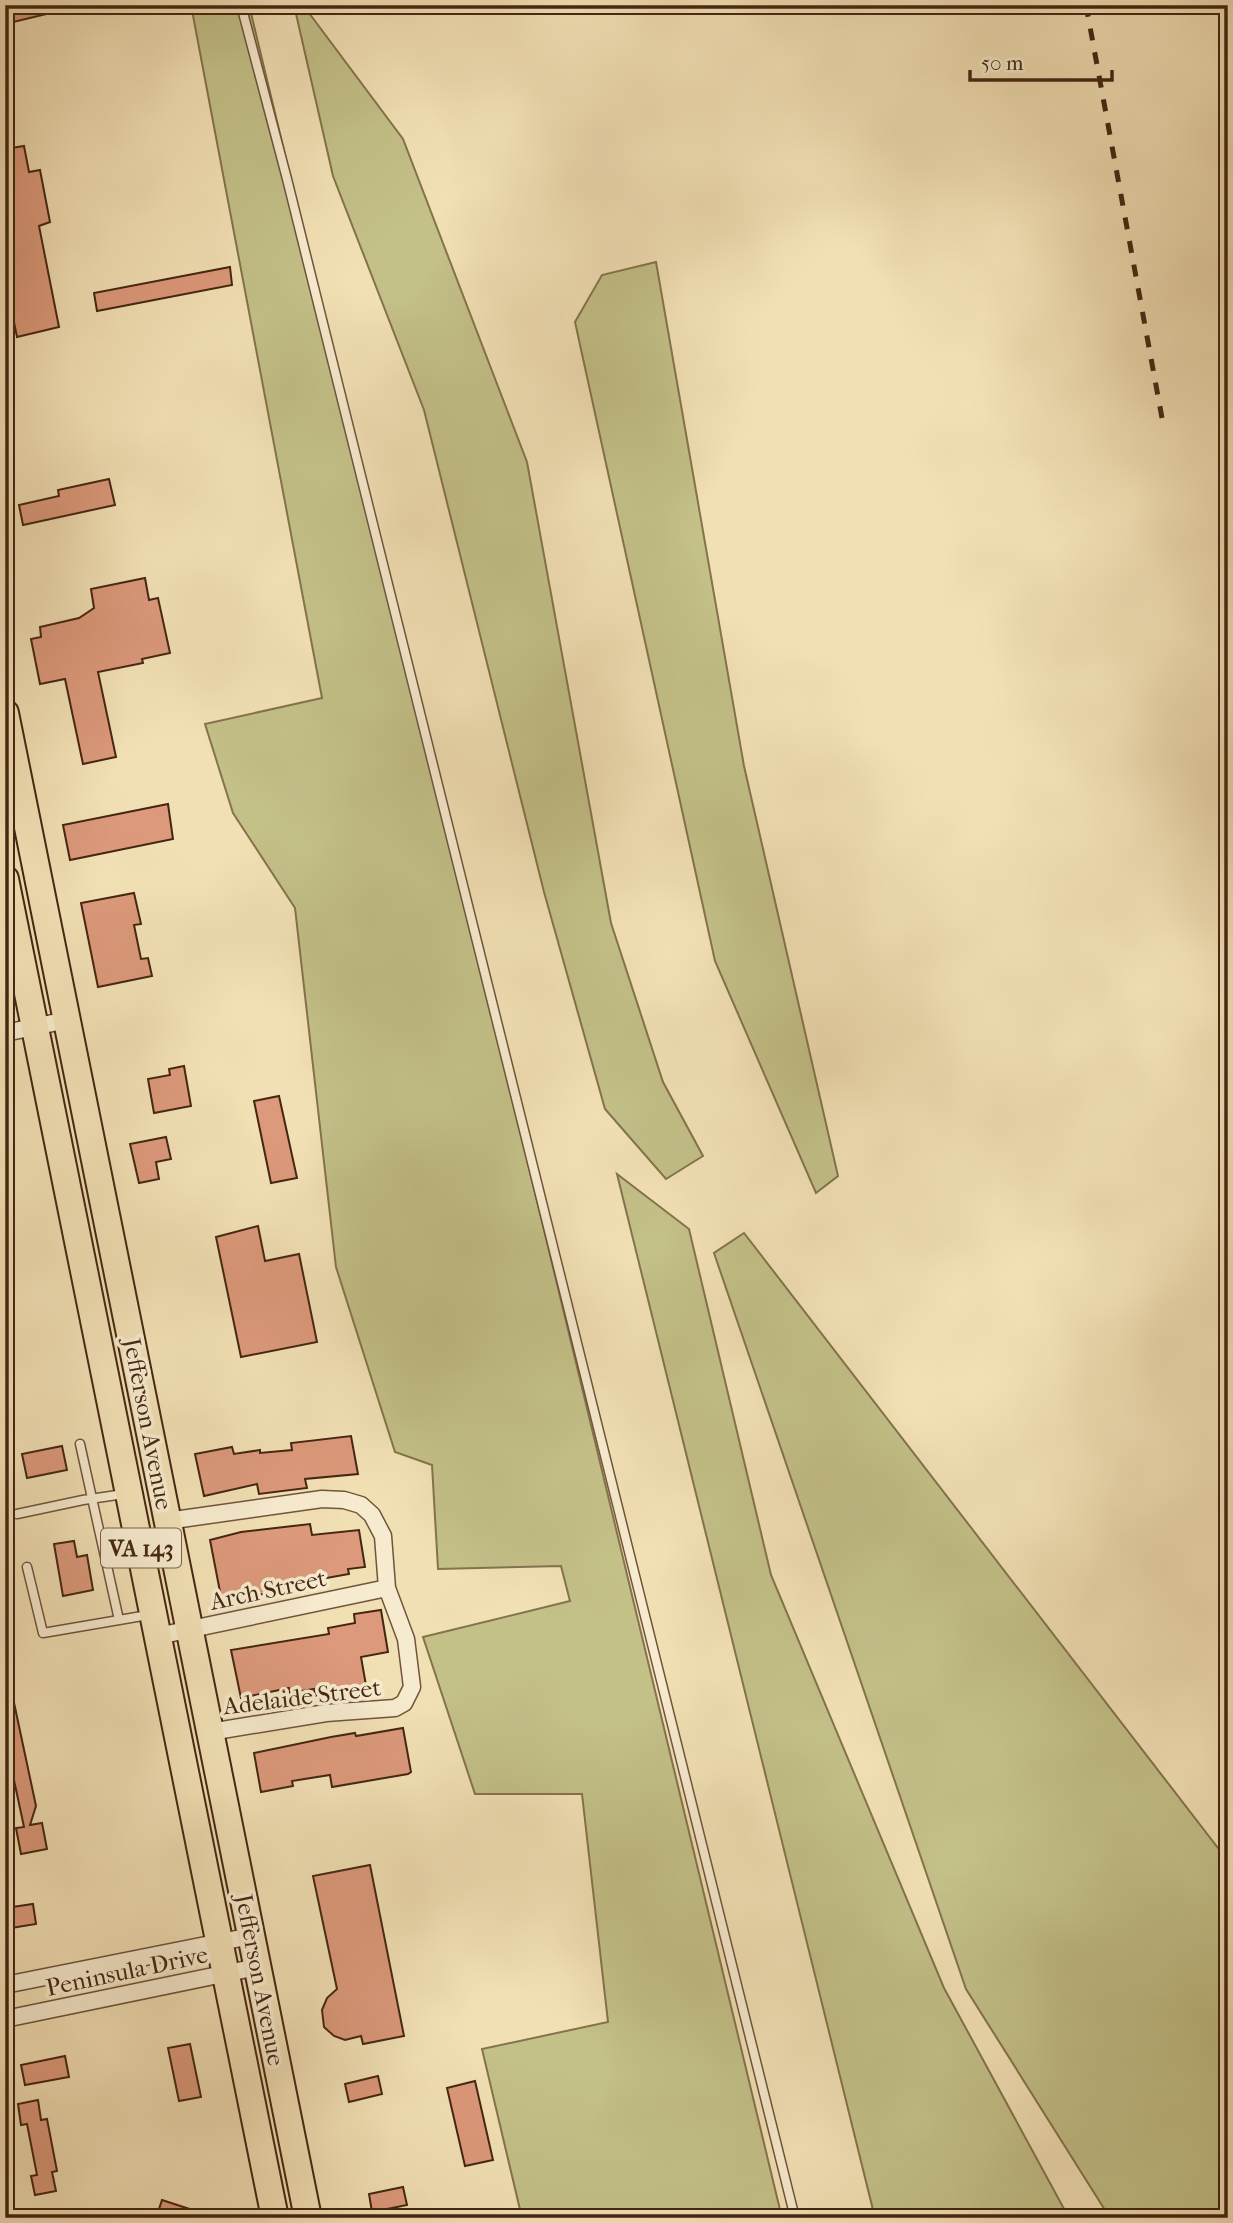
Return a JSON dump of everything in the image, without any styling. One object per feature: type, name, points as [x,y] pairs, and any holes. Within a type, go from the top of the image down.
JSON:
[{"type":"main road","name":"Jefferson Avenue","points":[[5,713],[14,801],[67,1020],[125,1394],[130,1493],[275,2218]]},
{"type":"main road","name":"Jefferson Avenue","points":[[5,878],[35,1027],[125,1394],[167,1521],[308,2218]]},
{"type":"street","points":[[5,1033],[67,1020]]},
{"type":"street","points":[[167,1521],[323,1499],[344,1500],[361,1505],[372,1515],[383,1536],[387,1588]]},
{"type":"street","name":"Arch Street","points":[[156,1625],[190,1629],[387,1588]]},
{"type":"street","name":"Adelaide Street","points":[[211,1732],[326,1713],[396,1708],[404,1703],[412,1687],[405,1639],[387,1588]]},
{"type":"street","name":"Peninsula Drive","points":[[5,1984],[251,1936]]},
{"type":"street","name":"Peninsula Drive","points":[[5,2019],[257,1967]]},
{"type":"lane","points":[[241,5],[287,179],[794,2218]]},
{"type":"lane","points":[[80,1444],[119,1620]]},
{"type":"lane","points":[[17,1514],[130,1493]]},
{"type":"lane","points":[[27,1567],[43,1633],[119,1620],[156,1625]]},
{"type":"shaded area","points":[[191,5],[249,5],[782,2218],[522,2218],[482,2049],[608,2022],[582,1794],[475,1794],[423,1637],[570,1601],[561,1566],[438,1569],[432,1465],[395,1452],[336,1267],[295,908],[233,813],[205,724],[322,698]]},
{"type":"shaded area","points":[[294,5],[303,5],[403,139],[527,462],[611,923],[663,1082],[703,1156],[666,1179],[605,1109],[544,892],[424,410],[333,176]]},
{"type":"shaded area","points":[[656,262],[744,766],[838,1176],[816,1193],[715,961],[575,322],[602,275]]},
{"type":"shaded area","points":[[617,1174],[689,1229],[771,1575],[944,1988],[1069,2218],[875,2218]]},
{"type":"shaded area","points":[[744,1233],[1228,1861],[1228,2218],[1110,2218],[966,1989],[714,1253]]},
{"type":"building","points":[[59,5],[59,11],[5,24],[5,7]]},
{"type":"building","points":[[24,146],[29,172],[40,170],[50,222],[39,226],[59,327],[17,337],[5,278],[5,149]]},
{"type":"building","points":[[230,267],[232,285],[97,311],[94,293]]},
{"type":"building","points":[[109,479],[115,505],[23,525],[19,505],[59,496],[58,490]]},
{"type":"building","points":[[145,578],[149,600],[158,598],[170,653],[142,659],[143,663],[98,672],[116,757],[83,764],[65,679],[40,684],[31,639],[41,637],[40,627],[79,618],[94,608],[91,589]]},
{"type":"building","points":[[168,804],[173,839],[70,860],[63,825]]},
{"type":"building","points":[[134,893],[141,924],[134,925],[141,959],[148,958],[152,976],[98,987],[81,903]]},
{"type":"building","points":[[184,1066],[191,1106],[154,1113],[148,1079],[170,1075],[169,1069]]},
{"type":"building","points":[[279,1096],[297,1178],[271,1183],[254,1101]]},
{"type":"building","points":[[166,1137],[171,1159],[156,1162],[159,1179],[139,1183],[130,1144]]},
{"type":"building","points":[[258,1226],[265,1261],[299,1254],[317,1342],[241,1357],[216,1237]]},
{"type":"building","points":[[351,1436],[358,1474],[305,1479],[307,1488],[259,1494],[257,1484],[204,1496],[195,1454],[232,1447],[234,1454],[260,1450],[260,1453],[292,1450],[291,1443]]},
{"type":"building","points":[[62,1446],[67,1470],[27,1478],[22,1454]]},
{"type":"building","points":[[310,1524],[312,1535],[359,1530],[365,1567],[348,1569],[349,1574],[282,1586],[283,1590],[222,1602],[210,1540],[241,1532]]},
{"type":"building","points":[[74,1541],[77,1557],[87,1555],[93,1590],[63,1596],[54,1544]]},
{"type":"building","points":[[381,1610],[388,1652],[361,1657],[367,1691],[352,1694],[351,1690],[315,1696],[314,1689],[290,1693],[289,1688],[241,1698],[231,1650],[329,1634],[328,1628],[355,1623],[354,1614]]},
{"type":"building","points":[[13,1698],[36,1806],[30,1825],[42,1823],[47,1849],[21,1854],[16,1828],[24,1827],[5,1738],[5,1699]]},
{"type":"building","points":[[403,1728],[411,1772],[408,1774],[332,1787],[330,1775],[292,1781],[293,1786],[261,1792],[254,1753],[331,1737],[355,1733],[356,1736]]},
{"type":"building","points":[[370,1865],[404,2036],[363,2044],[361,2036],[345,2040],[334,2036],[324,2027],[322,2010],[327,1998],[337,1989],[313,1876]]},
{"type":"building","points":[[33,1904],[36,1924],[5,1929],[5,1908]]},
{"type":"building","points":[[190,2044],[201,2097],[179,2101],[168,2048]]},
{"type":"building","points":[[65,2056],[69,2077],[25,2085],[21,2065]]},
{"type":"building","points":[[378,2076],[382,2094],[349,2102],[345,2084]]},
{"type":"building","points":[[475,2081],[493,2160],[465,2166],[447,2088]]},
{"type":"building","points":[[38,2100],[41,2120],[47,2119],[57,2171],[52,2172],[56,2191],[35,2195],[31,2176],[37,2175],[27,2124],[21,2125],[18,2104]]},
{"type":"building","points":[[403,2187],[407,2205],[372,2212],[369,2194]]},
{"type":"building","points":[[162,2200],[208,2215],[208,2218],[156,2218]]},
{"type":"railway","points":[[1086,5],[1162,418]]}]
